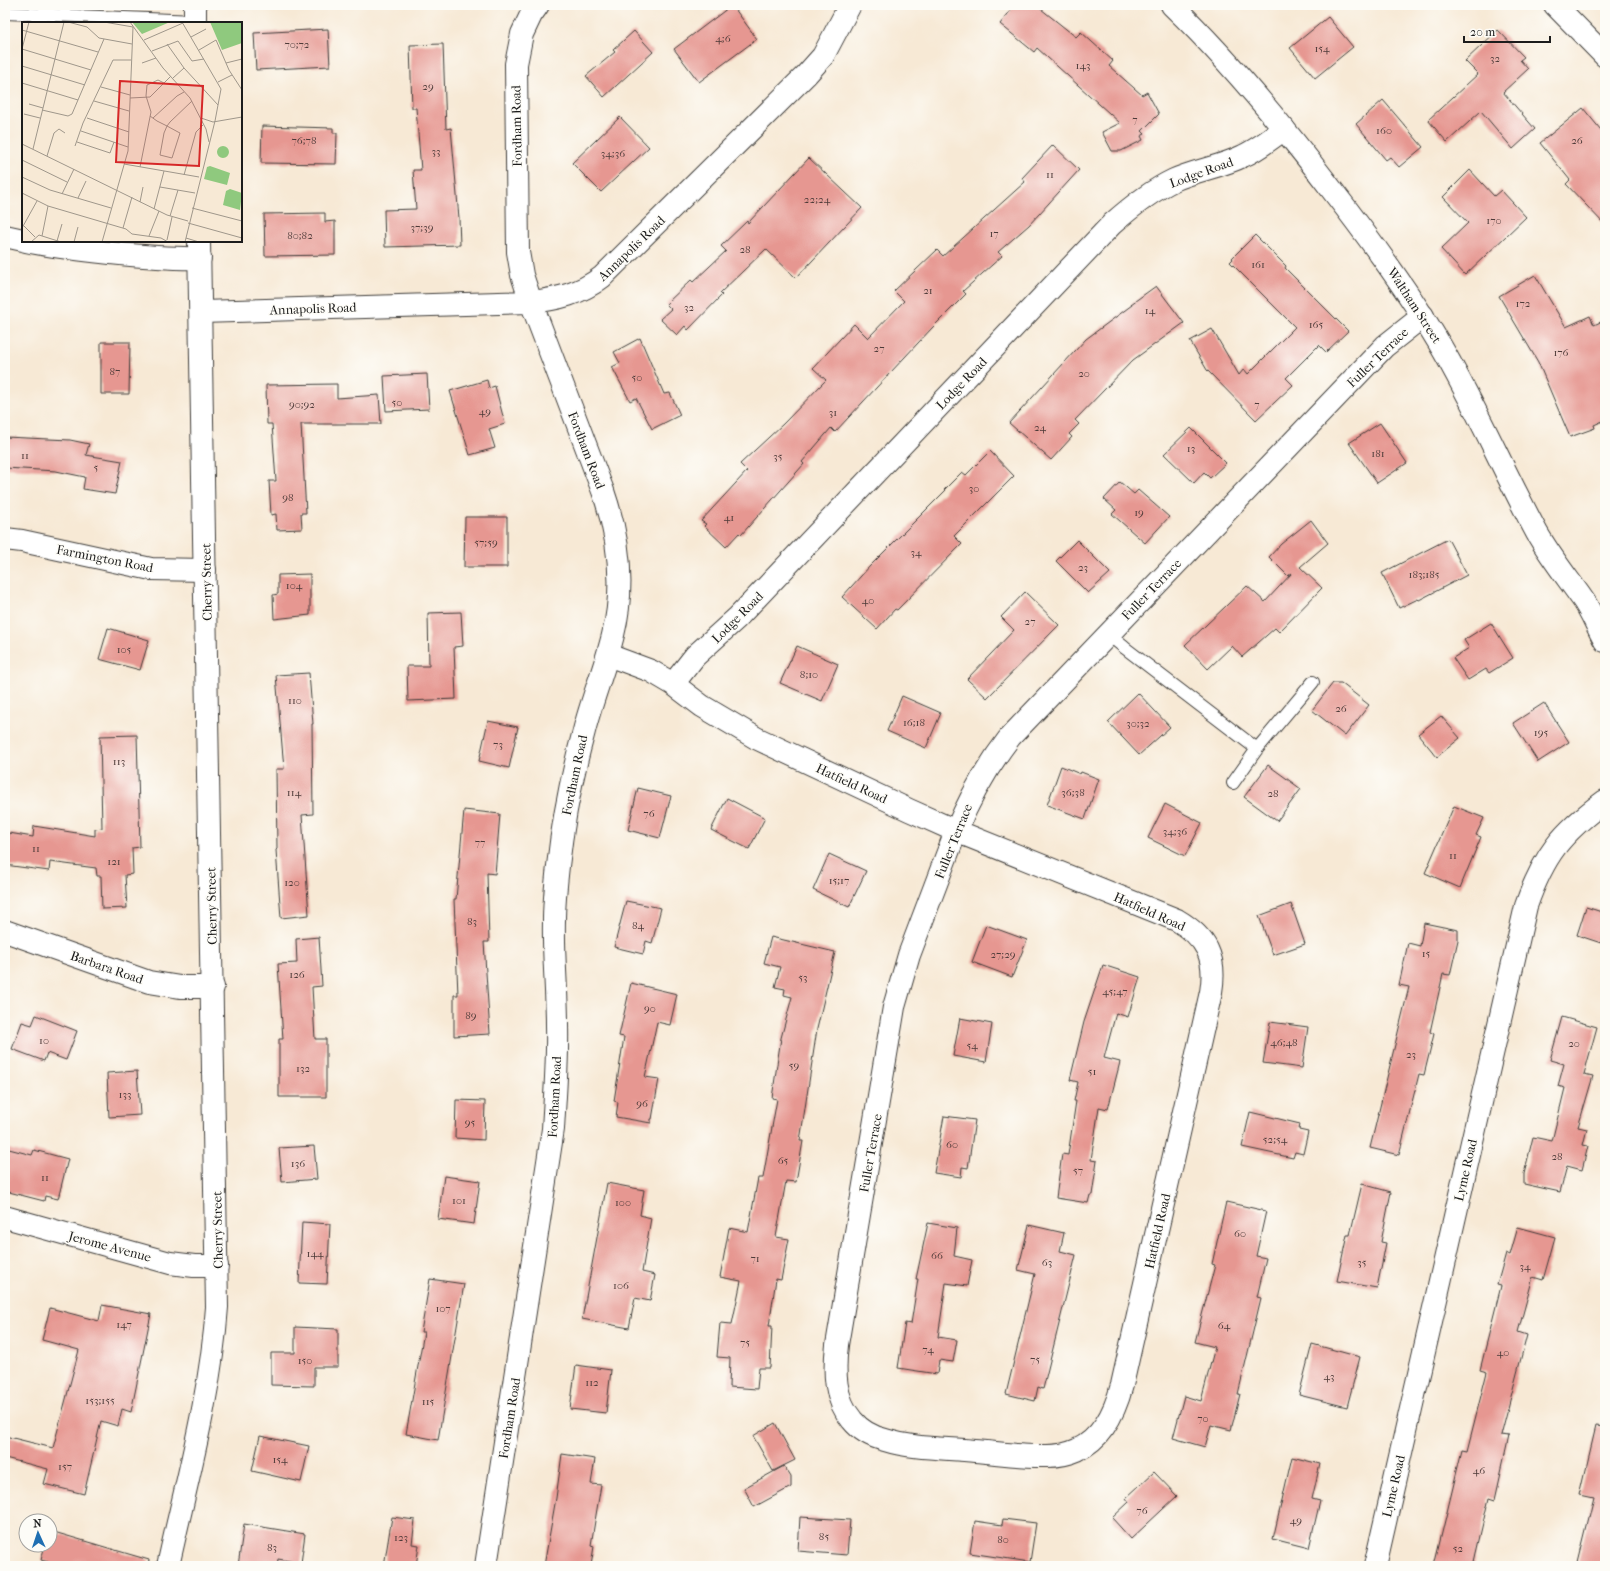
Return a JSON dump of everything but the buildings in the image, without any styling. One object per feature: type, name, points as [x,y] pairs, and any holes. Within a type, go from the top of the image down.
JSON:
[{"type":"street","name":"Fordham Road","points":[[486,1566],[553,1129],[557,1076],[554,921],[562,834],[565,814],[584,731],[608,655],[616,620],[619,572],[616,533],[603,491],[530,302],[522,275],[518,252],[516,64],[522,34],[531,15],[538,5]]},
{"type":"street","name":"Annapolis Road","points":[[201,312],[530,302],[570,295],[586,288],[602,277],[815,66],[826,50],[850,5]]},
{"type":"street","name":"Waltham Street","points":[[1172,5],[1211,46],[1284,129],[1381,255],[1423,316],[1452,366],[1537,533],[1560,569],[1582,598],[1605,641]]},
{"type":"street","points":[[1555,5],[1605,56]]},
{"type":"street","name":"Lodge Road","points":[[673,684],[695,656],[737,618],[1112,224],[1135,204],[1160,188],[1187,175],[1243,156],[1284,129]]},
{"type":"street","points":[[5,236],[22,240]]},
{"type":"street","points":[[32,242],[72,249],[137,256],[180,258],[200,249]]},
{"type":"street","name":"Cherry Street","points":[[168,1566],[211,1366],[217,1307],[200,249]]},
{"type":"street","name":"Fuller Terrace","points":[[956,1449],[887,1441],[859,1428],[846,1412],[839,1396],[836,1377],[837,1345],[894,1006],[909,955],[956,831],[976,787],[1000,749],[1020,726],[1385,346],[1423,316]]},
{"type":"street","name":"Farmington Road","points":[[5,539],[22,541],[151,569],[205,570]]},
{"type":"street","points":[[1582,598],[1605,619]]},
{"type":"street","name":"Hatfield Road","points":[[608,655],[640,666],[673,684],[702,706],[756,738],[956,831],[1177,920],[1193,930],[1204,944],[1210,959],[1213,974],[1211,992],[1122,1385],[1111,1415],[1102,1431],[1095,1438],[1078,1450],[1059,1455],[1037,1456],[956,1449]]},
{"type":"street","name":"Lyme Road","points":[[1375,1566],[1526,906],[1541,869],[1555,846],[1576,824],[1605,801]]},
{"type":"street","name":"Barbara Road","points":[[5,931],[150,982],[180,987],[213,987]]},
{"type":"street","name":"Jerome Avenue","points":[[5,1217],[170,1263],[194,1266],[217,1266]]},
{"type":"lane","points":[[5,13],[195,16]]},
{"type":"lane","points":[[1108,634],[1124,648],[1257,749]]},
{"type":"lane","points":[[1233,783],[1257,749],[1313,682]]}]
